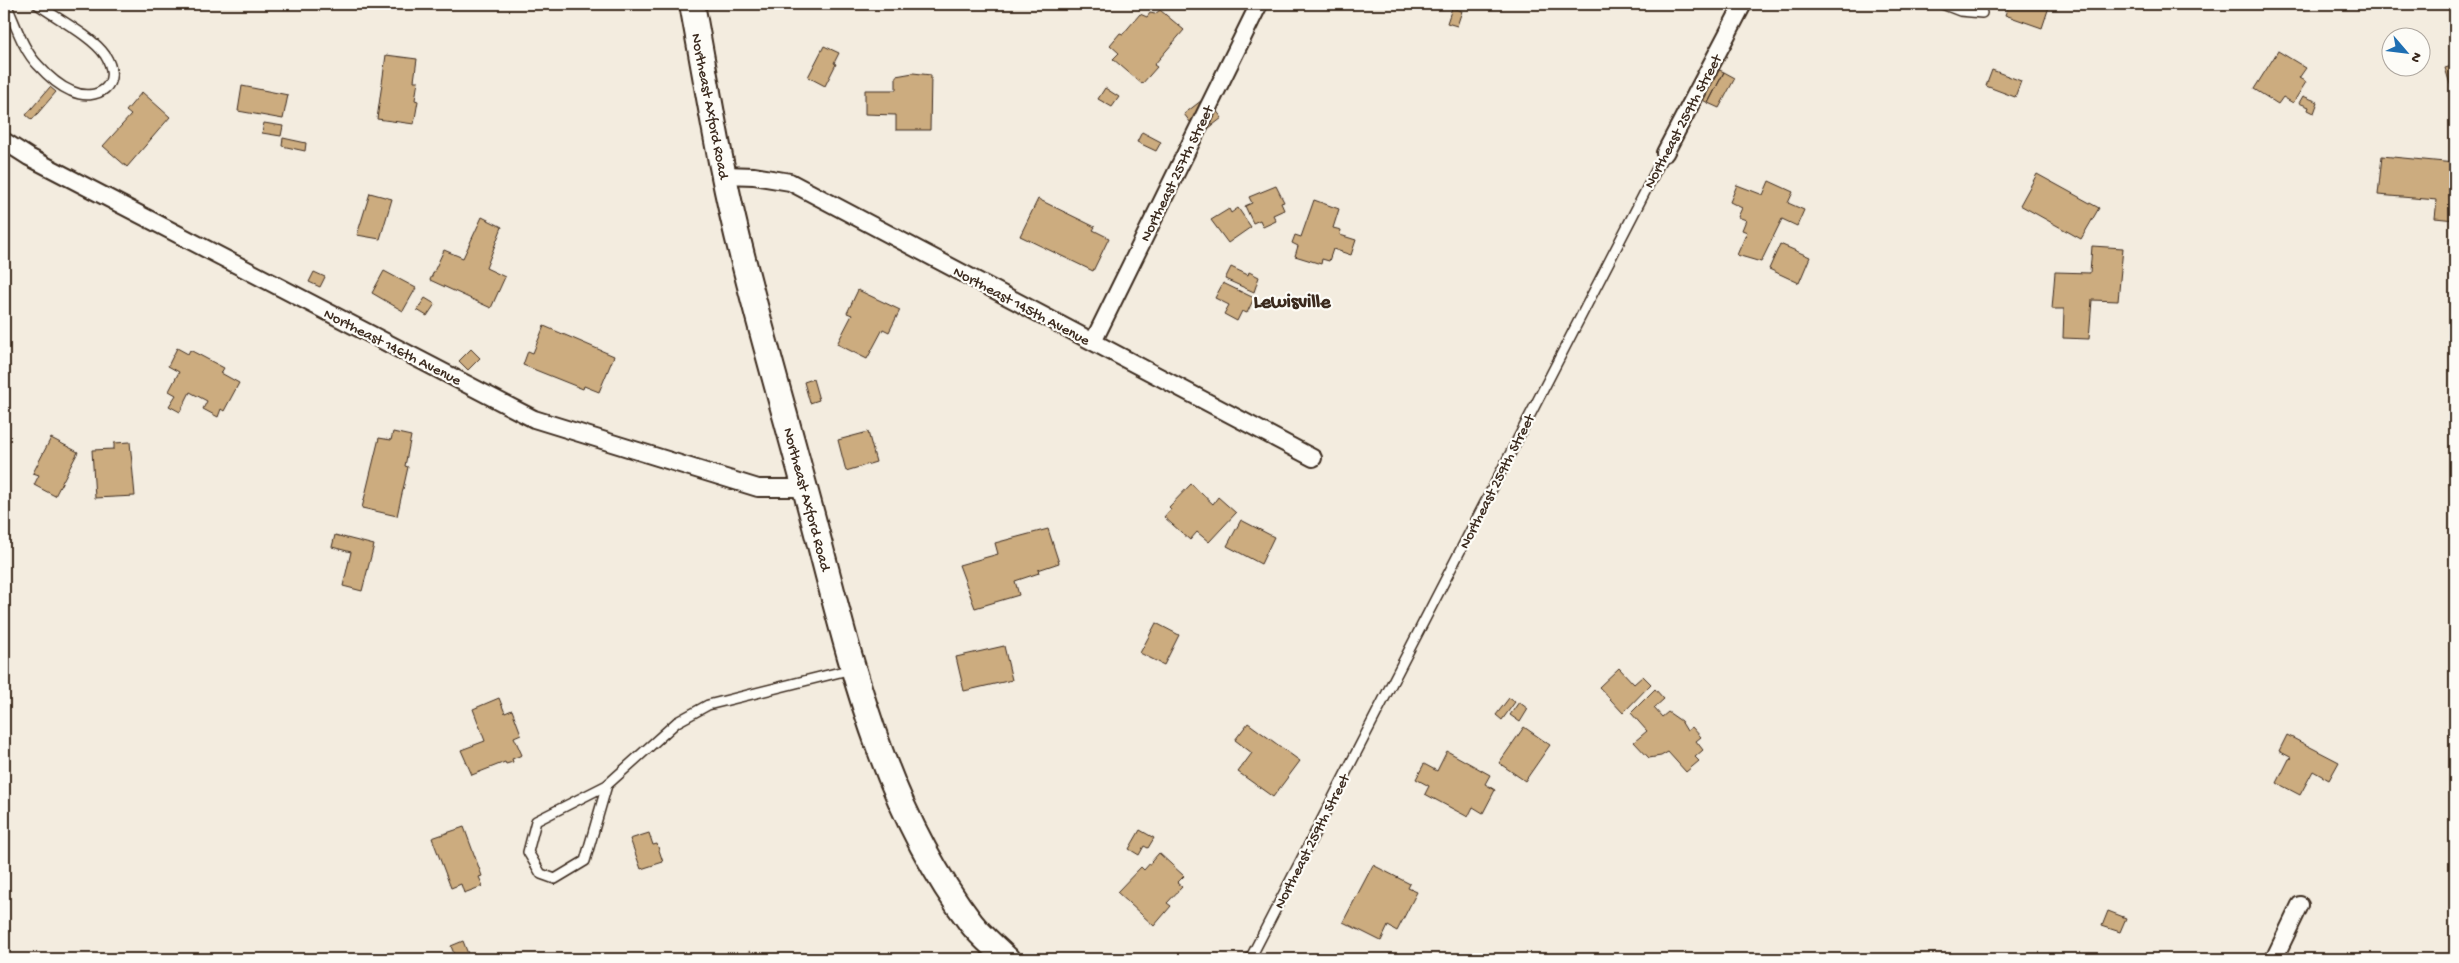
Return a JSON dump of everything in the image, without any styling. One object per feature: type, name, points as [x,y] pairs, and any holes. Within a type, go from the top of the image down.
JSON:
[{"type":"main road","name":"Northeast Axford Road","points":[[692,4],[724,175],[742,258],[854,668],[878,746],[900,802],[927,853],[972,924],[1007,959]]},
{"type":"street","name":"Northeast 257th Street","points":[[1093,342],[1260,4]]},
{"type":"street","name":"Northeast 259th Street","points":[[1665,153],[1743,4]]},
{"type":"street","name":"Northeast 146th Avenue","points":[[4,141],[29,157],[534,419],[758,488],[805,488]]},
{"type":"street","name":"Northeast 145th Avenue","points":[[724,175],[754,176],[790,182],[1313,458]]},
{"type":"street","points":[[2274,959],[2300,905]]},
{"type":"lane","points":[[6,4],[36,64],[46,73],[72,92],[84,94],[100,92],[107,87],[111,82],[112,73],[104,54],[95,44],[38,4]]},
{"type":"lane","points":[[1942,4],[1960,12],[1982,13]]},
{"type":"lane","name":"Northeast 259th Street","points":[[1250,959],[1665,153]]},
{"type":"lane","points":[[607,784],[585,861],[555,879],[541,874],[528,852],[536,821],[607,784],[677,722],[708,705],[854,668]]},
{"type":"building","points":[[2009,4],[2050,4],[2042,28],[2005,15]]},
{"type":"building","points":[[1452,8],[1462,11],[1457,26],[1447,23]]},
{"type":"building","points":[[1160,10],[1184,30],[1154,65],[1157,67],[1142,84],[1113,59],[1119,53],[1110,45],[1120,33],[1123,34],[1140,14],[1147,17],[1150,13],[1155,14]]},
{"type":"building","points":[[824,46],[839,53],[834,63],[836,64],[825,86],[808,77]]},
{"type":"building","points":[[2278,51],[2306,68],[2299,78],[2306,82],[2293,103],[2283,97],[2278,104],[2254,89]]},
{"type":"building","points":[[386,55],[417,59],[414,81],[418,81],[415,100],[418,101],[414,124],[377,119]]},
{"type":"building","points":[[2455,65],[2455,100],[2445,68]]},
{"type":"building","points":[[1715,68],[1724,72],[1708,103],[1699,98]]},
{"type":"building","points":[[1992,70],[2021,81],[2015,97],[1986,86]]},
{"type":"building","points":[[1724,72],[1735,78],[1719,108],[1708,103]]},
{"type":"building","points":[[913,73],[931,75],[930,130],[896,130],[896,115],[865,114],[865,90],[896,90],[896,76]]},
{"type":"building","points":[[242,86],[288,95],[283,119],[238,111]]},
{"type":"building","points":[[50,87],[56,92],[32,120],[26,115]]},
{"type":"building","points":[[1105,88],[1119,97],[1112,107],[1098,99]]},
{"type":"building","points":[[142,92],[170,117],[127,167],[103,146],[131,115],[126,111]]},
{"type":"building","points":[[2303,96],[2318,102],[2314,113],[2308,110],[2309,107],[2299,103]]},
{"type":"building","points":[[1206,97],[1222,118],[1200,135],[1184,114]]},
{"type":"building","points":[[264,123],[283,126],[281,136],[262,133]]},
{"type":"building","points":[[1142,132],[1161,142],[1156,151],[1137,142]]},
{"type":"building","points":[[283,138],[306,143],[305,151],[282,146]]},
{"type":"building","points":[[2382,156],[2455,163],[2455,220],[2435,218],[2437,200],[2378,195]]},
{"type":"building","points":[[2037,174],[2099,208],[2081,239],[2020,205]]},
{"type":"building","points":[[1769,181],[1793,192],[1788,203],[1804,210],[1797,226],[1782,219],[1761,262],[1737,255],[1747,232],[1742,230],[1746,220],[1738,217],[1742,208],[1730,202],[1737,185],[1763,195]]},
{"type":"building","points":[[1276,186],[1284,202],[1281,203],[1284,210],[1273,215],[1276,221],[1263,227],[1260,220],[1253,223],[1245,206],[1252,203],[1249,197]]},
{"type":"building","points":[[370,193],[392,199],[380,239],[357,235]]},
{"type":"building","points":[[1038,199],[1095,227],[1093,230],[1109,238],[1093,271],[1020,236]]},
{"type":"building","points":[[1314,200],[1339,209],[1333,228],[1341,230],[1340,235],[1356,240],[1351,255],[1333,249],[1329,261],[1322,259],[1321,264],[1295,256],[1298,246],[1292,243],[1295,235],[1301,237]]},
{"type":"building","points":[[1238,208],[1251,227],[1228,243],[1211,220],[1229,209],[1231,213]]},
{"type":"building","points":[[482,217],[502,227],[486,268],[505,277],[491,308],[430,280],[444,250],[463,258]]},
{"type":"building","points":[[1780,244],[1810,257],[1799,283],[1769,269]]},
{"type":"building","points":[[2092,246],[2123,248],[2118,301],[2092,300],[2089,339],[2063,338],[2064,309],[2052,309],[2055,272],[2090,273]]},
{"type":"building","points":[[1231,267],[1248,275],[1249,272],[1259,277],[1254,292],[1225,279]]},
{"type":"building","points":[[384,271],[416,288],[403,311],[372,293]]},
{"type":"building","points":[[314,272],[325,277],[320,287],[309,282]]},
{"type":"building","points":[[1223,283],[1254,298],[1247,313],[1242,311],[1237,321],[1224,314],[1229,305],[1215,298]]},
{"type":"building","points":[[858,290],[900,310],[889,332],[883,329],[867,359],[837,344],[852,315],[847,313]]},
{"type":"building","points":[[425,298],[435,304],[427,316],[417,310]]},
{"type":"building","points":[[544,326],[614,356],[599,392],[584,386],[583,389],[523,365],[528,351],[533,353]]},
{"type":"building","points":[[177,348],[188,354],[190,350],[224,368],[221,373],[239,383],[224,411],[221,409],[218,417],[203,409],[207,401],[190,392],[180,412],[169,406],[176,395],[169,391],[179,372],[168,366]]},
{"type":"building","points":[[471,349],[480,358],[468,370],[459,361]]},
{"type":"building","points":[[813,379],[819,400],[810,403],[804,382]]},
{"type":"building","points":[[393,432],[411,436],[405,466],[408,467],[397,516],[362,508],[379,438],[391,440]]},
{"type":"building","points":[[868,432],[876,462],[846,471],[838,440]]},
{"type":"building","points":[[51,438],[78,452],[55,496],[34,485],[39,475],[33,473]]},
{"type":"building","points":[[130,442],[135,496],[95,498],[92,450],[114,449],[114,443]]},
{"type":"building","points":[[1191,484],[1213,504],[1218,497],[1236,513],[1209,542],[1197,532],[1190,540],[1164,517],[1171,509],[1169,507]]},
{"type":"building","points":[[1241,520],[1274,537],[1261,564],[1227,546]]},
{"type":"building","points":[[1048,529],[1059,563],[1038,570],[1039,573],[1015,581],[1019,595],[975,608],[959,565],[998,554],[995,543]]},
{"type":"building","points":[[335,535],[374,545],[362,591],[343,586],[351,552],[332,547]]},
{"type":"building","points":[[1156,623],[1179,635],[1164,665],[1140,653]]},
{"type":"building","points":[[1004,646],[1012,680],[964,691],[956,657]]},
{"type":"building","points":[[1619,668],[1634,684],[1643,676],[1651,684],[1623,713],[1599,687]]},
{"type":"building","points":[[1655,689],[1664,699],[1654,708],[1662,717],[1668,712],[1681,721],[1687,731],[1692,727],[1701,737],[1696,741],[1703,750],[1695,757],[1699,761],[1686,772],[1668,752],[1661,756],[1649,758],[1634,742],[1647,731],[1631,713]]},
{"type":"building","points":[[499,698],[505,713],[512,710],[521,734],[514,737],[522,755],[512,759],[513,762],[506,764],[505,762],[472,775],[461,750],[485,741],[473,709]]},
{"type":"building","points":[[1509,698],[1515,702],[1502,720],[1496,715]]},
{"type":"building","points":[[1519,702],[1528,709],[1520,722],[1510,715]]},
{"type":"building","points":[[1248,723],[1300,761],[1273,797],[1238,772],[1252,753],[1235,740]]},
{"type":"building","points":[[1524,727],[1550,745],[1525,781],[1499,763]]},
{"type":"building","points":[[2287,735],[2339,762],[2329,780],[2313,771],[2300,795],[2277,783],[2289,759],[2292,758],[2279,751]]},
{"type":"building","points":[[1447,751],[1490,775],[1485,784],[1495,790],[1483,813],[1473,807],[1468,817],[1425,794],[1429,786],[1416,779],[1424,764],[1437,771]]},
{"type":"building","points":[[464,827],[482,876],[479,877],[483,886],[464,893],[461,884],[451,888],[432,838]]},
{"type":"building","points":[[1140,830],[1154,838],[1148,848],[1144,846],[1139,855],[1129,849]]},
{"type":"building","points":[[649,833],[653,845],[657,844],[663,862],[641,869],[630,839]]},
{"type":"building","points":[[1159,853],[1184,876],[1177,883],[1182,887],[1167,903],[1171,906],[1154,926],[1117,892],[1141,867],[1144,870]]},
{"type":"building","points":[[1373,865],[1410,884],[1408,888],[1417,892],[1397,931],[1388,926],[1381,941],[1343,922]]},
{"type":"building","points":[[2108,911],[2126,918],[2120,932],[2102,926]]},
{"type":"building","points":[[463,941],[470,959],[456,959],[451,946]]},
{"type":"building","points":[[750,951],[757,959],[740,959]]},
{"type":"district","name":"Lewisville","points":[[1292,300]]}]
